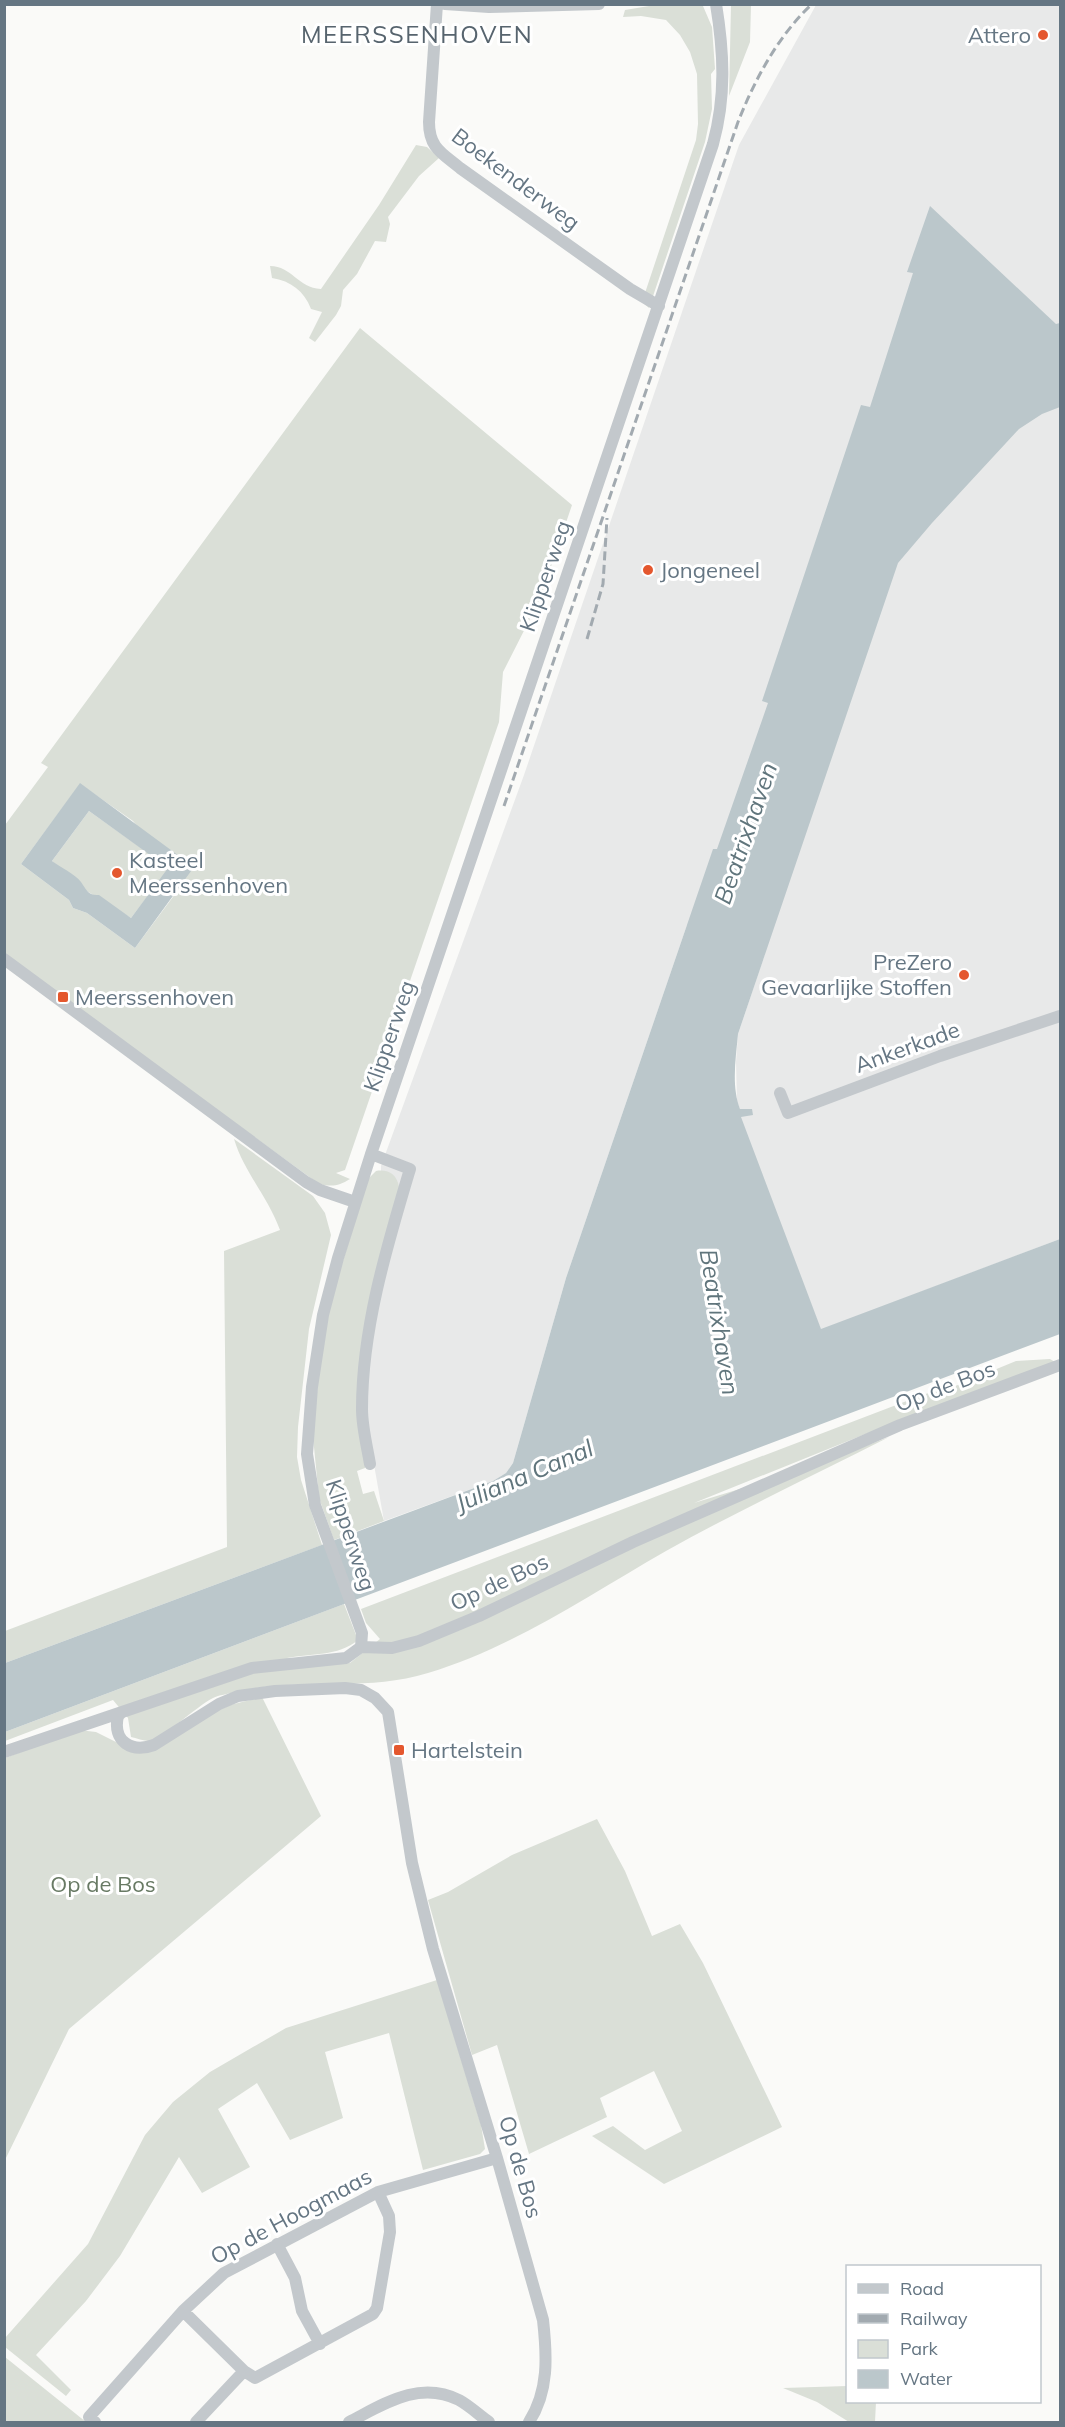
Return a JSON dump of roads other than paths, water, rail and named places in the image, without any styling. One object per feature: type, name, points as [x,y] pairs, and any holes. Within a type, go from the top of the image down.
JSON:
[{"type":"street","name":"Boekenderweg","points":[[438,4],[429,129],[429,135],[435,146],[460,168],[620,282],[659,306]]},
{"type":"street","points":[[445,4],[489,7],[598,4]]},
{"type":"street","name":"Klipperweg","points":[[361,1647],[362,1633],[315,1505],[308,1470],[308,1421],[323,1315],[371,1154],[711,151],[721,113],[724,74],[721,31],[716,4]]},
{"type":"street","points":[[4,959],[306,1182],[320,1191],[355,1202]]},
{"type":"street","name":"Ankerkade","points":[[780,1093],[788,1113],[940,1056],[1060,1016]]},
{"type":"street","name":"Klipperweg","points":[[370,1464],[362,1412],[364,1370],[383,1260],[411,1169],[371,1154]]},
{"type":"street","name":"Op de Bos","points":[[529,2422],[537,2410],[545,2382],[546,2342],[543,2320],[497,2158],[433,1948],[412,1863],[395,1768],[388,1712],[381,1703],[366,1692],[345,1688],[275,1691],[238,1696],[219,1704],[144,1749],[122,1741],[117,1732],[117,1716],[252,1668],[346,1658],[361,1647],[393,1648],[419,1641],[479,1616],[633,1542],[900,1425],[1060,1365]]},
{"type":"street","points":[[4,1752],[121,1713]]},
{"type":"street","name":"Op de Hoogmaas","points":[[92,2420],[183,2311],[219,2276],[378,2192],[497,2158]]},
{"type":"street","points":[[183,2311],[244,2371],[255,2378],[368,2318],[377,2308],[390,2232],[389,2216],[378,2192]]},
{"type":"street","points":[[277,2244],[295,2278],[302,2312],[320,2344]]},
{"type":"street","points":[[196,2422],[244,2371]]},
{"type":"street","points":[[350,2422],[397,2397],[432,2392],[461,2402],[489,2422]]},
{"type":"water","points":[[930,206],[1056,324],[1060,323],[1060,407],[1042,414],[1019,429],[898,563],[738,1034],[735,1072],[737,1100],[740,1109],[752,1109],[753,1115],[741,1117],[821,1329],[1060,1239],[1060,1334],[5,1732],[5,1663],[493,1481],[506,1473],[513,1463],[566,1278],[713,849],[717,849],[768,703],[762,701],[861,405],[870,407],[913,273],[907,272]]},
{"type":"water","points":[[80,783],[194,867],[135,948],[87,913],[73,908],[69,900],[21,864]],"holes":[[[89,811],[168,868],[131,918],[99,895],[90,893],[75,876],[52,861]]]},
{"type":"railway","points":[[504,806],[738,122],[752,90],[778,44],[812,4]]},
{"type":"railway","points":[[587,639],[603,584],[607,518]]},
{"type":"place","name":"Attero","points":[[1043,35]]},
{"type":"place","name":"Jongeneel","points":[[648,570]]},
{"type":"place","name":"Kasteel Meerssenhoven","points":[[117,873]]},
{"type":"place","name":"PreZero Gevaarlijke Stoffen","points":[[964,975]]},
{"type":"place","name":"Meerssenhoven","points":[[63,997]]},
{"type":"place","name":"Hartelstein","points":[[399,1750]]},
{"type":"district","name":"MEERSSENHOVEN","points":[[417,34]]},
{"type":"water label","name":"Beatrixhaven","points":[[745,833]]},
{"type":"water label","name":"Beatrixhaven","points":[[720,1322]]},
{"type":"water label","name":"Juliana Canal","points":[[524,1475]]}]
